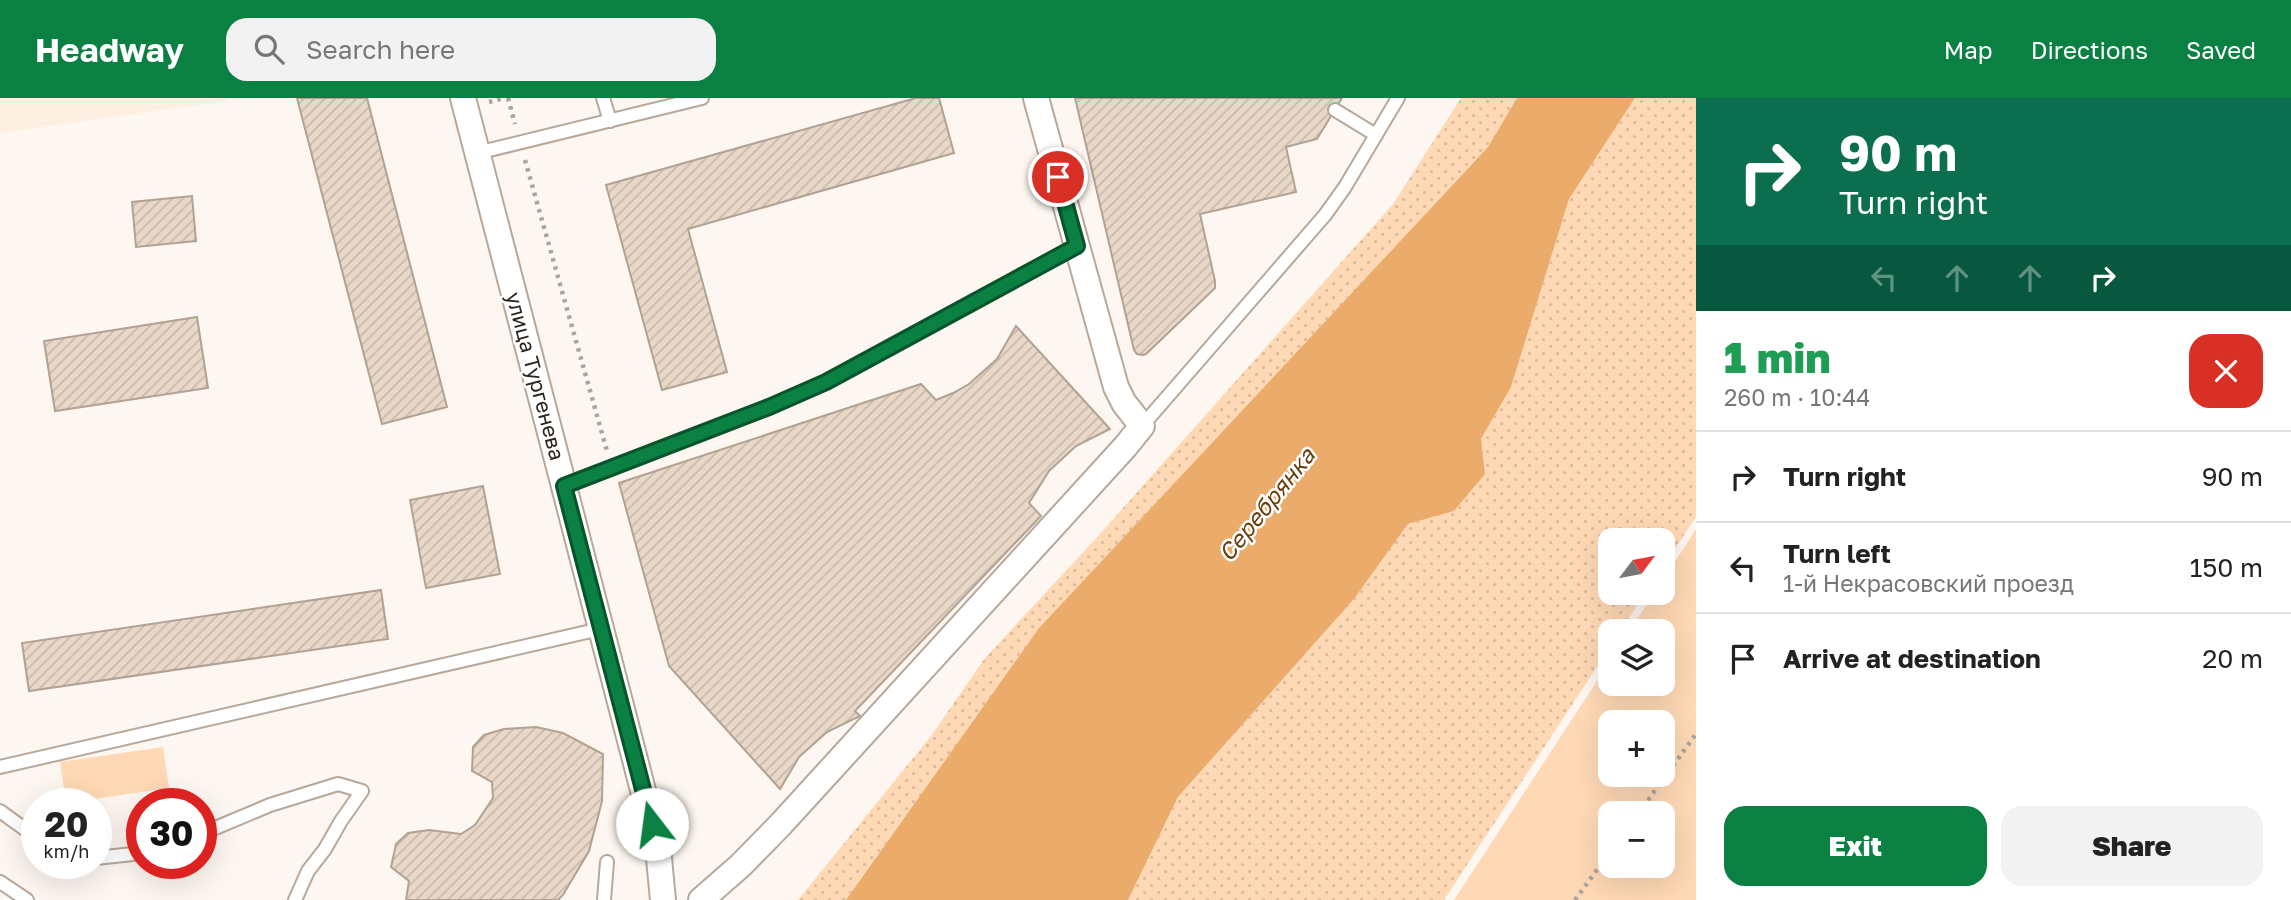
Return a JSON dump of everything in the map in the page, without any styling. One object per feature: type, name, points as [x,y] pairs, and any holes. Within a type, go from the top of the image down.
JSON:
[{"type":"street","name":"улица Тургенева","points":[[463,98],[658,848],[663,900]]},
{"type":"street","points":[[701,900],[741,865],[782,823],[1142,426],[1124,403],[1116,387],[1036,98]]},
{"type":"lane","points":[[603,98],[610,121]]},
{"type":"lane","points":[[477,153],[702,98]]},
{"type":"lane","points":[[1142,426],[1325,215],[1345,187],[1398,98]]},
{"type":"lane","points":[[1335,110],[1376,135]]},
{"type":"lane","points":[[564,486],[769,407],[826,382],[1077,246]]},
{"type":"lane","points":[[0,767],[600,629]]},
{"type":"lane","points":[[217,827],[270,805],[338,784],[362,791],[308,871],[295,900]]},
{"type":"lane","points":[[0,811],[21,826]]},
{"type":"lane","points":[[604,900],[607,862]]},
{"type":"lane","points":[[0,882],[27,900]]},
{"type":"path","points":[[508,98],[612,469]]},
{"type":"path","points":[[1647,801],[1696,734]]},
{"type":"path","points":[[1576,900],[1598,869]]},
{"type":"shaded area","points":[[0,98],[226,98],[226,101],[0,133]]},
{"type":"shaded area","points":[[1461,98],[1517,98],[1488,147],[1039,628],[846,900],[798,900],[931,736],[985,658],[1100,534],[1393,204]]},
{"type":"shaded area","points":[[1635,98],[1696,98],[1696,517],[1675,549],[1675,528],[1598,528],[1598,606],[1637,606],[1628,619],[1598,619],[1598,665],[1444,900],[1128,900],[1178,797],[1354,599],[1408,524],[1454,511],[1481,439],[1511,387],[1569,199]]},
{"type":"shaded area","points":[[1696,529],[1696,900],[1454,900],[1598,679],[1598,696],[1675,696],[1675,619],[1637,619],[1646,606],[1675,606],[1675,561]]},
{"type":"shaded area","points":[[163,747],[169,788],[126,788],[126,794],[112,796],[112,788],[64,788],[60,762]]},
{"type":"water","name":"Серебрянка","points":[[1517,98],[1635,98],[1569,199],[1511,387],[1481,439],[1485,474],[1454,511],[1408,524],[1354,599],[1178,797],[1128,900],[846,900],[1039,628],[1488,147]]},
{"type":"building","points":[[297,98],[367,98],[447,407],[382,424]]},
{"type":"building","points":[[916,98],[939,98],[954,153],[688,229],[727,372],[662,390],[606,185]]},
{"type":"building","points":[[1075,98],[1342,98],[1317,139],[1286,147],[1296,192],[1200,214],[1215,288],[1143,355],[1134,350]]},
{"type":"building","points":[[192,196],[196,241],[136,247],[132,202]]},
{"type":"building","points":[[197,317],[208,388],[55,411],[44,341]]},
{"type":"building","points":[[1016,326],[1110,429],[1076,446],[1049,471],[1029,503],[1041,516],[855,711],[860,716],[827,732],[799,757],[780,789],[669,666],[619,483],[921,384],[936,400],[969,384],[997,359]]},
{"type":"building","points":[[483,486],[500,574],[426,588],[410,500]]},
{"type":"building","points":[[381,590],[388,639],[29,691],[22,643]]},
{"type":"building","points":[[536,727],[563,733],[603,754],[602,801],[589,851],[563,895],[558,900],[406,900],[409,881],[391,867],[396,844],[408,833],[429,830],[461,834],[475,825],[493,798],[492,782],[472,771],[473,747],[484,735],[504,729]]},
{"type":"route","points":[[652,824],[564,486],[769,407],[826,382],[1077,246],[1058,177]]}]
